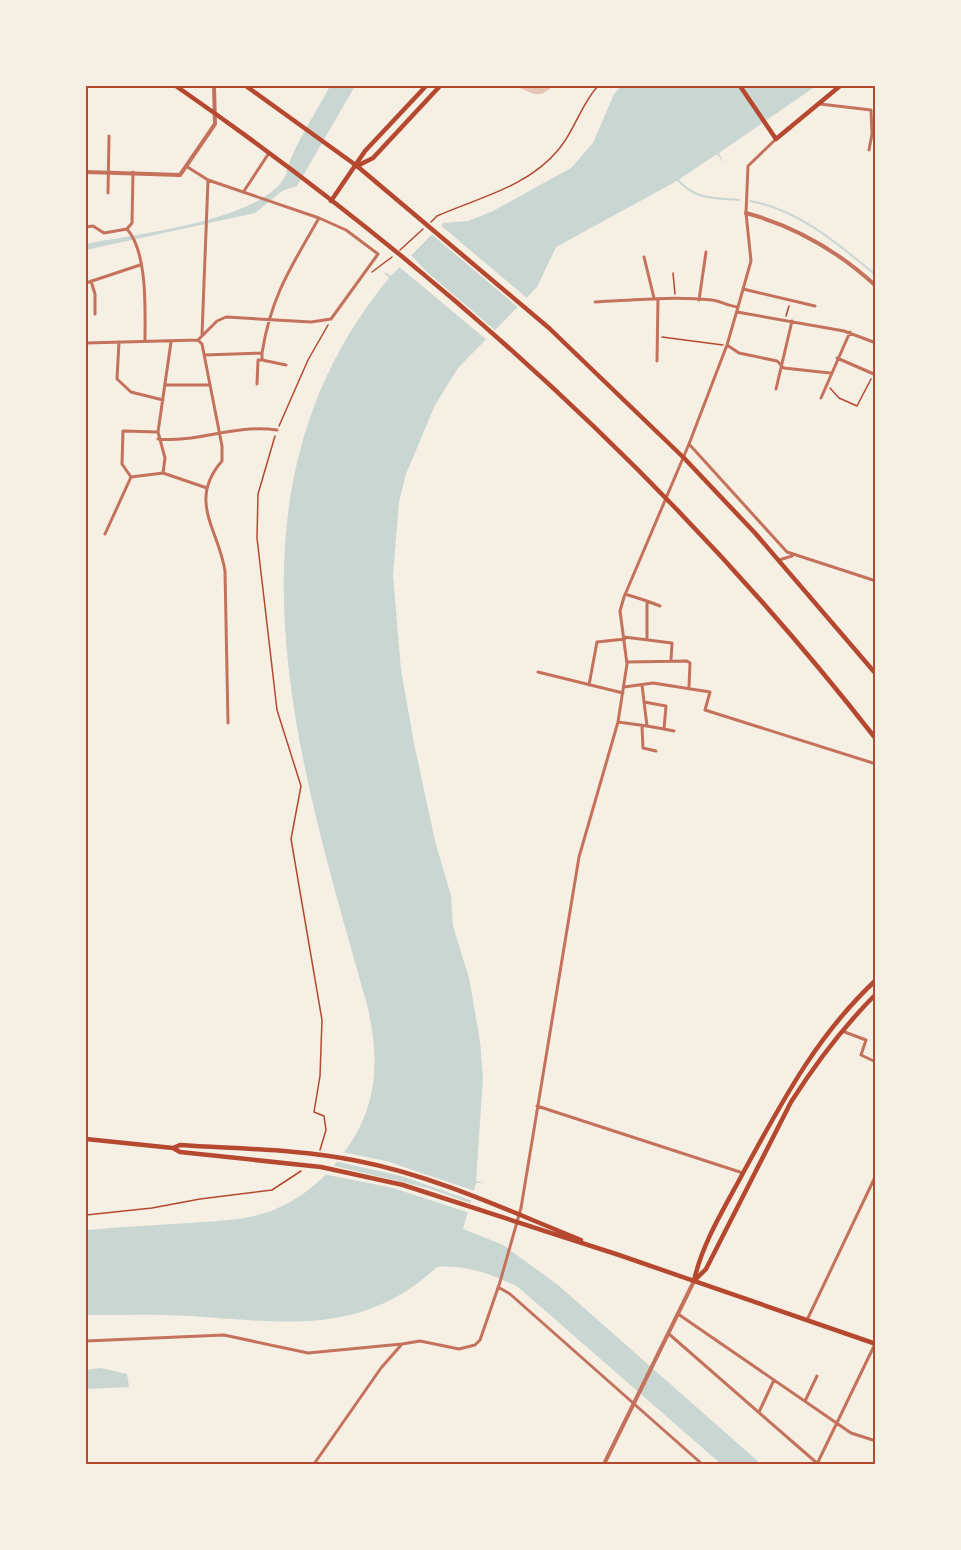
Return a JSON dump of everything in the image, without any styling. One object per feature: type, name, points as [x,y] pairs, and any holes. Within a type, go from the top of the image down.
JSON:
[{"type":"main road","points":[[176,86],[285,165],[390,246],[518,357],[667,498],[839,692],[876,739]]},
{"type":"main road","points":[[246,86],[357,166],[549,328],[684,458],[779,560],[876,674]]},
{"type":"main road","points":[[331,201],[357,166],[364,152],[426,86]]},
{"type":"main road","points":[[357,166],[373,158],[440,86]]},
{"type":"main road","points":[[740,86],[776,139],[840,86]]},
{"type":"main road","points":[[694,1281],[697,1265],[781,1100],[806,1061],[836,1022],[876,980]]},
{"type":"main road","points":[[694,1281],[706,1269],[791,1102],[841,1030],[876,993]]},
{"type":"main road","points":[[86,1139],[285,1163],[376,1178],[428,1191],[875,1343]]},
{"type":"main road","points":[[173,1148],[180,1145],[291,1152],[372,1164],[486,1202],[619,1255]]},
{"type":"street","points":[[86,172],[180,175],[215,124],[214,86]]},
{"type":"street","points":[[818,104],[873,110],[874,134],[869,150]]},
{"type":"street","points":[[108,192],[109,136]]},
{"type":"street","points":[[86,1341],[224,1335],[308,1353],[420,1341],[459,1349],[476,1345],[480,1340],[500,1282],[519,1215],[579,857],[618,722],[628,662],[620,611],[625,594],[684,458],[727,345],[751,261],[746,213],[748,166],[776,139]]},
{"type":"street","points":[[244,191],[268,153]]},
{"type":"street","points":[[86,343],[198,340],[216,321],[226,316],[311,322],[331,319],[378,254],[346,230],[319,218],[208,180],[186,166]]},
{"type":"street","points":[[86,227],[93,226],[104,233],[127,229],[132,223],[133,172]]},
{"type":"street","points":[[202,337],[208,180]]},
{"type":"street","points":[[746,213],[778,222],[825,247],[876,286]]},
{"type":"street","points":[[262,360],[267,319],[279,286],[319,218]]},
{"type":"street","points":[[127,229],[131,234],[140,265],[145,297],[145,341]]},
{"type":"street","points":[[699,300],[706,252]]},
{"type":"street","points":[[644,257],[656,299],[657,362]]},
{"type":"street","points":[[86,283],[140,265]]},
{"type":"street","points":[[92,281],[95,314]]},
{"type":"street","points":[[743,289],[815,306]]},
{"type":"street","points":[[595,302],[675,298],[716,301],[723,305],[785,320],[850,332],[876,343]]},
{"type":"street","points":[[776,389],[792,321]]},
{"type":"street","points":[[821,398],[830,373],[850,332]]},
{"type":"street","points":[[198,340],[202,344],[208,385],[220,431],[222,461],[210,475],[207,488],[208,515],[223,556],[225,571],[228,723]]},
{"type":"street","points":[[118,342],[117,379],[130,392],[163,400]]},
{"type":"street","points":[[164,473],[165,458],[158,432],[171,342]]},
{"type":"street","points":[[727,345],[739,353],[782,364],[784,368],[830,373]]},
{"type":"street","points":[[204,355],[262,353]]},
{"type":"street","points":[[837,358],[875,375]]},
{"type":"street","points":[[257,384],[258,360],[286,365]]},
{"type":"street","points":[[165,385],[208,385]]},
{"type":"street","points":[[159,439],[172,440],[258,427],[277,430]]},
{"type":"street","points":[[131,477],[122,464],[123,431],[158,432]]},
{"type":"street","points":[[689,444],[792,556],[876,581]]},
{"type":"street","points":[[131,477],[164,473],[207,488]]},
{"type":"street","points":[[105,534],[131,477]]},
{"type":"street","points":[[779,560],[792,556]]},
{"type":"street","points":[[625,594],[660,606]]},
{"type":"street","points":[[646,601],[647,639]]},
{"type":"street","points":[[588,685],[597,642],[624,638],[672,643],[671,660]]},
{"type":"street","points":[[628,662],[671,660],[690,663],[689,687]]},
{"type":"street","points":[[538,672],[623,693]]},
{"type":"street","points":[[624,687],[642,684],[689,687],[710,692],[705,710],[876,764]]},
{"type":"street","points":[[642,684],[643,748],[656,751]]},
{"type":"street","points":[[644,702],[666,706],[664,729]]},
{"type":"street","points":[[618,722],[674,731]]},
{"type":"street","points":[[841,1030],[866,1040],[861,1055],[876,1062]]},
{"type":"street","points":[[537,1106],[743,1173]]},
{"type":"street","points":[[807,1321],[876,1175]]},
{"type":"street","points":[[604,1464],[694,1281]]},
{"type":"street","points":[[498,1287],[510,1294],[635,1402],[702,1464]]},
{"type":"street","points":[[678,1314],[851,1432],[876,1441]]},
{"type":"street","points":[[669,1334],[818,1464],[875,1343]]},
{"type":"street","points":[[314,1464],[381,1368],[402,1344]]},
{"type":"street","points":[[805,1401],[817,1377]]},
{"type":"street","points":[[759,1413],[774,1380]]},
{"type":"street","points":[[873,1464],[876,1460]]},
{"type":"path","points":[[368,276],[437,216],[512,186],[538,171],[559,149],[598,86]]},
{"type":"path","points":[[673,273],[675,298]]},
{"type":"path","points":[[785,320],[791,301]]},
{"type":"path","points":[[319,1153],[326,1130],[324,1116],[314,1112],[320,1076],[322,1020],[291,839],[301,786],[277,710],[257,538],[258,494],[277,430],[308,360],[331,319]]},
{"type":"path","points":[[658,337],[727,345]]},
{"type":"path","points":[[827,385],[839,398],[857,406],[875,375]]},
{"type":"path","points":[[86,1215],[143,1210],[200,1199],[272,1190],[286,1183],[307,1166]]},
{"type":"shaded area","points":[[330,86],[355,86],[297,186],[282,191],[255,213],[86,250],[86,244],[192,224],[221,216],[247,206],[268,194],[284,178],[298,143]]},
{"type":"shaded area","points":[[621,86],[816,86],[719,153],[724,163],[717,154],[675,182],[556,247],[537,287],[458,368],[435,405],[406,474],[399,502],[393,575],[401,670],[414,743],[435,841],[451,896],[453,926],[469,978],[480,1041],[483,1078],[476,1181],[483,1183],[476,1183],[463,1229],[503,1245],[558,1285],[761,1464],[721,1464],[518,1287],[469,1269],[437,1267],[409,1289],[380,1305],[350,1315],[320,1320],[289,1322],[178,1315],[86,1315],[86,1230],[233,1220],[279,1208],[307,1191],[331,1169],[346,1150],[366,1113],[374,1074],[372,1032],[368,1008],[317,822],[297,728],[286,634],[285,541],[300,450],[334,362],[389,278],[383,271],[391,276],[443,223],[468,221],[491,212],[571,168],[593,143],[614,94]]},
{"type":"shaded area","points":[[101,1368],[127,1374],[129,1387],[86,1389],[86,1370]]},
{"type":"pier","points":[[438,223],[528,299],[520,309],[429,232]]},
{"type":"pier","points":[[408,252],[427,272],[497,332],[488,341],[397,265]]},
{"type":"pier","points":[[342,1152],[386,1161],[478,1192],[473,1201],[401,1176],[334,1161]]},
{"type":"pier","points":[[330,1165],[428,1188],[473,1204],[470,1213],[393,1188],[323,1174]]},
{"type":"building","points":[[515,86],[554,86],[542,94],[534,94]]},
{"type":"waterway","points":[[677,179],[691,191],[705,197],[739,200]]},
{"type":"waterway","points":[[750,201],[768,205],[801,220],[833,241],[876,275]]}]
